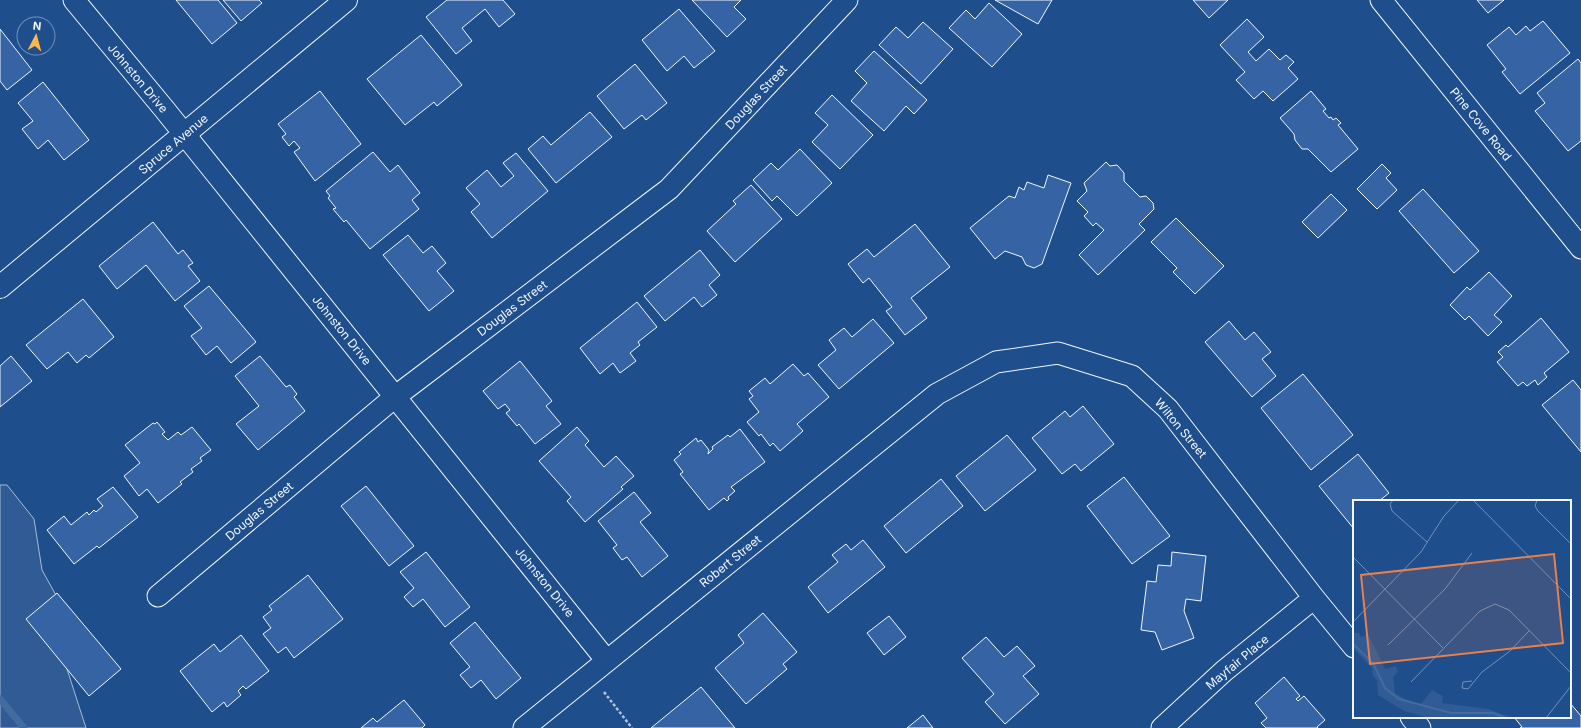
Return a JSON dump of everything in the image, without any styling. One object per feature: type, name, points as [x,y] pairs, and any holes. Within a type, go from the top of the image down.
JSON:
[{"type":"street","name":"Johnston Drive","points":[[74,0],[396,396],[607,661]]},
{"type":"street","name":"Spruce Avenue","points":[[0,287],[346,0]]},
{"type":"street","name":"Douglas Street","points":[[158,596],[396,396],[669,189],[847,0]]},
{"type":"street","name":"Pine Cove Road","points":[[1381,0],[1581,248]]},
{"type":"street","name":"Wilton Street","points":[[937,394],[996,362],[1058,353],[1132,376],[1168,409],[1314,598],[1353,646]]},
{"type":"street","name":"Robert Street","points":[[524,728],[937,394]]},
{"type":"street","name":"Mayfair Place","points":[[1162,728],[1224,671],[1314,598]]},
{"type":"street","points":[[1412,718],[1420,728]]},
{"type":"path","points":[[590,675],[632,728]]},
{"type":"shaded area","points":[[0,485],[7,485],[34,519],[42,570],[73,626],[67,669],[86,728],[0,728]]},
{"type":"building","points":[[176,0],[218,0],[237,23],[212,44]]},
{"type":"building","points":[[223,0],[259,0],[262,3],[241,21]]},
{"type":"building","points":[[447,0],[503,0],[515,14],[499,27],[485,9],[462,28],[472,41],[456,54],[426,17]]},
{"type":"building","points":[[692,0],[741,0],[734,7],[746,19],[727,37]]},
{"type":"building","points":[[995,0],[1052,0],[1038,24]]},
{"type":"building","points":[[1193,0],[1228,0],[1209,18]]},
{"type":"building","points":[[1477,0],[1504,0],[1488,13]]},
{"type":"building","points":[[989,3],[1022,34],[992,67],[949,28],[966,10],[975,19]]},
{"type":"building","points":[[679,9],[715,51],[694,68],[684,56],[667,71],[642,40]]},
{"type":"building","points":[[1247,19],[1264,37],[1248,52],[1256,61],[1269,49],[1280,60],[1286,55],[1294,62],[1288,68],[1298,79],[1273,101],[1263,91],[1254,99],[1236,80],[1245,72],[1220,45]]},
{"type":"building","points":[[1543,21],[1570,53],[1520,94],[1502,72],[1506,69],[1487,45],[1509,27],[1516,35],[1526,26],[1530,31]]},
{"type":"building","points":[[923,22],[953,49],[921,84],[879,45],[896,27],[908,38]]},
{"type":"building","points":[[0,29],[16,50],[16,56],[21,56],[32,70],[7,90],[0,81]]},
{"type":"building","points":[[421,35],[462,85],[437,106],[434,102],[405,125],[367,79]]},
{"type":"building","points":[[874,51],[927,100],[914,114],[906,106],[884,131],[851,101],[867,83],[855,71]]},
{"type":"building","points":[[1578,59],[1581,63],[1581,141],[1568,151],[1535,111],[1545,103],[1537,93]]},
{"type":"building","points":[[635,64],[667,103],[646,120],[642,115],[624,129],[597,96]]},
{"type":"building","points":[[43,82],[89,140],[64,160],[48,140],[38,149],[22,129],[33,121],[18,103]]},
{"type":"building","points":[[320,91],[361,144],[315,181],[294,152],[300,148],[294,141],[289,146],[282,137],[286,134],[278,124]]},
{"type":"building","points":[[1311,91],[1326,109],[1323,111],[1329,118],[1331,117],[1333,120],[1336,118],[1341,123],[1338,125],[1358,149],[1331,172],[1308,149],[1302,149],[1295,140],[1294,134],[1280,118]]},
{"type":"building","points":[[832,95],[873,135],[840,169],[812,142],[828,125],[815,113]]},
{"type":"building","points":[[590,112],[612,137],[556,183],[528,149],[543,136],[551,145]]},
{"type":"building","points":[[800,149],[832,183],[797,216],[777,196],[772,201],[753,180],[771,163],[778,170]]},
{"type":"building","points":[[373,152],[390,172],[398,165],[420,193],[412,200],[419,209],[370,249],[346,220],[344,222],[333,209],[336,208],[328,198],[330,196],[326,191]]},
{"type":"building","points":[[516,153],[548,191],[492,238],[471,212],[480,204],[466,188],[487,170],[501,187],[514,176],[503,163]]},
{"type":"building","points":[[1106,162],[1110,166],[1117,165],[1124,173],[1124,181],[1140,197],[1146,196],[1153,203],[1154,209],[1139,224],[1145,230],[1098,275],[1079,255],[1104,230],[1096,223],[1093,226],[1084,216],[1088,212],[1077,201],[1087,191],[1084,183]]},
{"type":"building","points":[[1382,164],[1391,173],[1386,178],[1397,190],[1377,209],[1357,189]]},
{"type":"building","points":[[1048,175],[1071,183],[1042,264],[1034,268],[1026,265],[1022,257],[1005,251],[995,259],[970,228],[1009,196],[1015,198],[1019,187],[1024,190],[1027,182],[1044,188]]},
{"type":"building","points":[[751,185],[782,219],[735,262],[707,231],[736,204],[733,201]]},
{"type":"building","points":[[1423,189],[1479,251],[1454,273],[1399,211]]},
{"type":"building","points":[[1331,194],[1347,210],[1318,238],[1302,222]]},
{"type":"building","points":[[1176,218],[1224,266],[1195,294],[1173,272],[1177,268],[1151,242]]},
{"type":"building","points":[[153,222],[178,254],[183,250],[193,263],[188,266],[200,281],[175,301],[146,265],[117,289],[99,266]]},
{"type":"building","points":[[915,224],[950,267],[911,298],[927,318],[905,335],[886,311],[892,307],[869,278],[863,283],[848,264],[867,249],[874,257]]},
{"type":"building","points":[[408,235],[423,253],[432,246],[446,263],[437,271],[454,291],[429,311],[383,255]]},
{"type":"building","points":[[700,250],[720,275],[709,285],[717,295],[702,307],[694,297],[665,321],[644,296]]},
{"type":"building","points":[[1489,272],[1512,296],[1494,315],[1502,322],[1488,336],[1469,316],[1465,320],[1450,305],[1467,287],[1470,290]]},
{"type":"building","points":[[209,286],[256,342],[231,363],[217,346],[206,355],[191,336],[202,328],[184,306]]},
{"type":"building","points":[[83,299],[114,337],[89,358],[86,355],[77,363],[68,352],[47,369],[26,345]]},
{"type":"building","points":[[637,302],[657,327],[638,342],[640,345],[630,353],[636,361],[620,373],[613,363],[600,374],[580,348]]},
{"type":"building","points":[[1541,318],[1569,352],[1544,373],[1547,377],[1538,385],[1535,380],[1527,386],[1523,382],[1518,386],[1497,362],[1503,357],[1498,352],[1506,345],[1508,347]]},
{"type":"building","points":[[873,319],[894,343],[839,389],[818,365],[836,350],[829,340],[844,328],[852,337]]},
{"type":"building","points":[[1229,321],[1245,340],[1254,332],[1271,352],[1262,359],[1276,376],[1252,397],[1205,342]]},
{"type":"building","points":[[11,356],[32,381],[0,407],[0,366]]},
{"type":"building","points":[[260,356],[286,387],[290,385],[297,394],[294,397],[305,411],[258,450],[236,424],[259,406],[235,376]]},
{"type":"building","points":[[520,361],[552,401],[546,406],[561,424],[535,444],[519,424],[517,426],[506,413],[510,410],[505,404],[498,409],[483,391]]},
{"type":"building","points":[[793,364],[804,376],[808,373],[829,397],[797,424],[803,431],[780,451],[773,443],[770,446],[761,434],[759,436],[747,422],[759,412],[749,399],[753,396],[749,391],[765,378],[770,384]]},
{"type":"building","points":[[1303,374],[1353,435],[1311,470],[1261,408]]},
{"type":"building","points":[[1573,380],[1581,390],[1581,452],[1542,405]]},
{"type":"building","points":[[1083,406],[1114,444],[1081,471],[1075,464],[1062,474],[1032,438],[1065,411],[1070,417]]},
{"type":"building","points":[[157,422],[165,432],[162,434],[168,440],[178,432],[181,435],[192,427],[211,450],[200,458],[202,461],[191,469],[193,472],[180,482],[182,484],[158,503],[147,489],[139,496],[124,476],[140,463],[125,445],[153,423],[155,424]]},
{"type":"building","points":[[577,427],[589,441],[585,445],[604,467],[616,456],[634,476],[621,487],[623,489],[585,522],[567,501],[571,497],[539,461]]},
{"type":"building","points":[[740,429],[765,462],[731,487],[735,491],[728,497],[729,499],[727,501],[724,498],[709,510],[680,474],[683,472],[674,460],[681,454],[679,452],[696,438],[698,442],[701,440],[709,450],[708,454],[713,449],[712,447],[728,435],[730,437]]},
{"type":"building","points":[[1007,435],[1036,470],[985,511],[956,476]]},
{"type":"building","points":[[1358,454],[1389,493],[1380,500],[1353,500],[1353,528],[1319,486]]},
{"type":"building","points":[[1124,477],[1170,536],[1132,564],[1087,506]]},
{"type":"building","points":[[941,479],[963,506],[906,553],[884,526]]},
{"type":"building","points":[[366,486],[414,546],[389,566],[341,506]]},
{"type":"building","points":[[113,487],[138,517],[99,548],[97,546],[74,564],[47,530],[64,516],[71,525],[87,512],[89,515],[94,510],[96,512],[103,506],[97,499]]},
{"type":"building","points":[[634,492],[651,513],[640,522],[668,556],[642,577],[627,557],[622,560],[613,548],[617,545],[598,521]]},
{"type":"building","points":[[863,540],[885,567],[828,613],[808,587],[838,562],[832,555],[846,544],[851,550]]},
{"type":"building","points":[[426,552],[470,607],[445,627],[423,599],[413,607],[404,597],[414,588],[400,572]]},
{"type":"building","points":[[1172,552],[1206,556],[1201,601],[1186,599],[1184,611],[1194,638],[1162,650],[1155,632],[1141,630],[1147,581],[1156,582],[1158,565],[1171,566]]},
{"type":"building","points":[[308,575],[343,619],[294,658],[286,647],[278,653],[263,634],[271,628],[263,617],[272,610],[269,606]]},
{"type":"building","points":[[57,593],[121,669],[89,696],[26,619]]},
{"type":"building","points":[[763,613],[797,652],[783,664],[787,669],[746,704],[715,668],[744,643],[738,635]]},
{"type":"building","points":[[889,616],[906,637],[884,655],[867,633]]},
{"type":"building","points":[[475,622],[521,678],[496,699],[481,680],[471,688],[460,675],[470,667],[450,643]]},
{"type":"building","points":[[241,635],[269,671],[246,689],[243,686],[238,691],[241,695],[227,707],[224,702],[212,712],[180,671],[214,644],[220,652]]},
{"type":"building","points":[[986,637],[1004,657],[1017,646],[1035,666],[1023,676],[1039,694],[1005,724],[985,702],[994,694],[962,658]]},
{"type":"building","points":[[1284,677],[1300,696],[1296,699],[1298,701],[1304,696],[1325,720],[1317,727],[1318,728],[1266,728],[1261,723],[1267,718],[1255,703]]},
{"type":"building","points":[[701,687],[735,728],[651,728]]},
{"type":"building","points":[[404,700],[425,725],[422,728],[361,728],[373,718],[377,722]]},
{"type":"building","points":[[1571,704],[1581,716],[1581,728],[1520,728],[1522,727],[1515,718],[1571,718]]},
{"type":"building","points":[[923,715],[933,728],[907,728]]},
{"type":"waterway","points":[[0,699],[24,728]]}]
